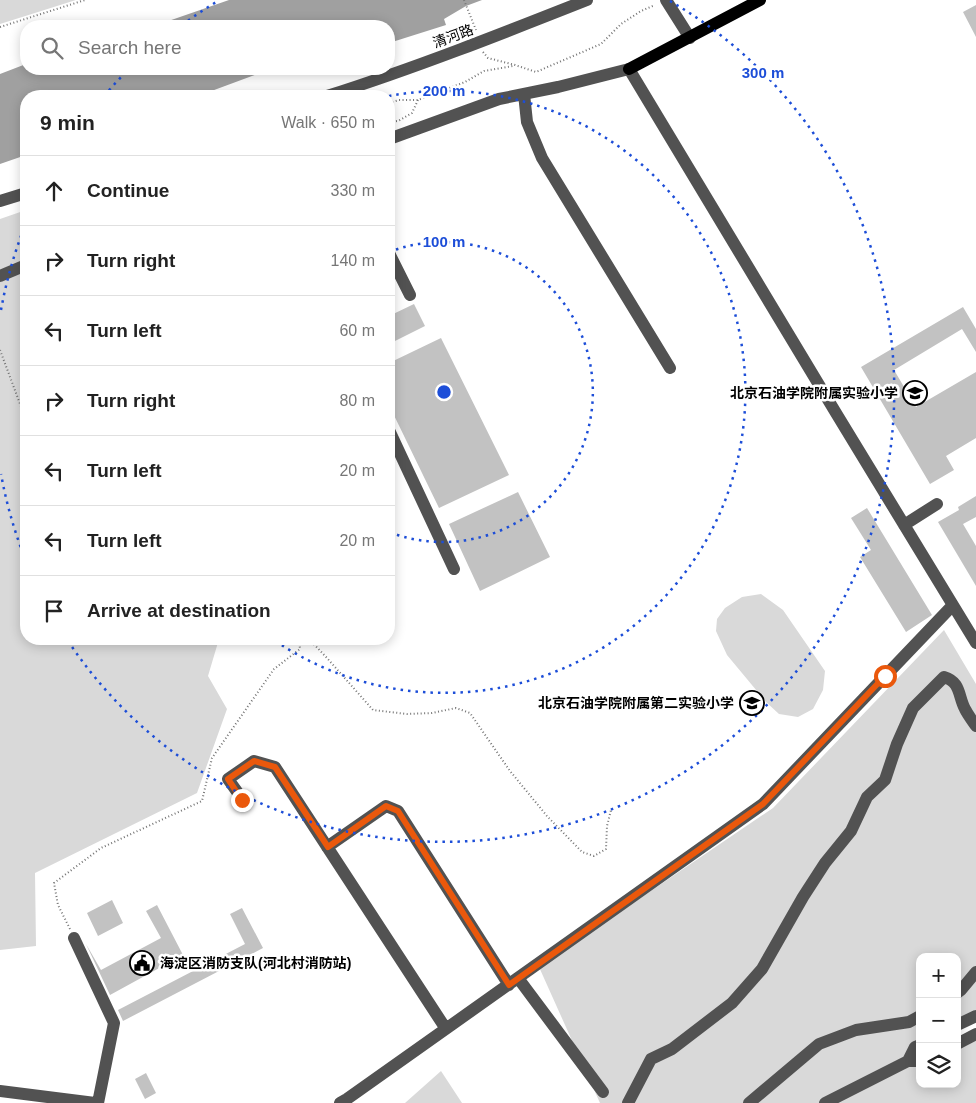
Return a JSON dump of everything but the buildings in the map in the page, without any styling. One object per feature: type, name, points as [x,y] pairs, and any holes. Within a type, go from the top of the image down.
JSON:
[{"type":"main road","points":[[629,69],[760,0]]},
{"type":"street","name":"清河路","points":[[395,73],[586,0]]},
{"type":"street","points":[[661,2],[690,38]]},
{"type":"street","points":[[395,137],[499,99],[629,69],[976,643]]},
{"type":"street","name":"清河路","points":[[346,90],[389,75]]},
{"type":"street","points":[[524,94],[526,122],[542,158],[670,368]]},
{"type":"street","points":[[0,201],[20,195]]},
{"type":"street","points":[[395,265],[410,295]]},
{"type":"street","points":[[0,276],[20,268]]},
{"type":"street","points":[[395,443],[454,569]]},
{"type":"street","points":[[904,525],[938,504]]},
{"type":"street","points":[[340,1103],[763,804],[953,605]]},
{"type":"street","points":[[628,1103],[651,1059],[672,1049],[732,1003],[762,969],[803,897],[825,863],[851,831],[868,797],[885,780],[897,744],[913,708],[944,677],[951,679],[960,692],[964,708],[976,726]]},
{"type":"street","points":[[242,800],[228,779],[254,761],[275,767],[446,1029]]},
{"type":"street","points":[[328,847],[386,806],[398,811],[513,981],[603,1092]]},
{"type":"street","points":[[0,1091],[96,1103],[114,1023],[74,938]]},
{"type":"street","points":[[961,990],[976,972]]},
{"type":"street","points":[[961,1023],[976,1016]]},
{"type":"street","points":[[749,1103],[819,1044],[856,1030],[909,1022],[916,1018]]},
{"type":"street","points":[[959,1043],[976,1034]]},
{"type":"street","points":[[825,1103],[914,1061],[916,1047]]},
{"type":"path","points":[[22,20],[85,0]]},
{"type":"path","points":[[464,0],[482,51],[488,58],[536,72],[601,44],[621,24],[641,11],[661,2]]},
{"type":"path","points":[[0,27],[20,21]]},
{"type":"path","points":[[395,101],[418,100],[465,82],[484,70],[515,65]]},
{"type":"path","points":[[395,121],[412,113],[418,100]]},
{"type":"path","points":[[0,350],[20,404]]},
{"type":"path","points":[[74,938],[58,905],[54,883],[102,848],[202,801],[212,758],[274,669],[300,649],[300,645]]},
{"type":"path","points":[[315,645],[373,710],[407,714],[432,713],[456,708],[470,713],[510,771],[547,816],[582,852],[594,856],[606,850],[611,810]]},
{"type":"shaded area","points":[[0,0],[76,0],[0,24]]},
{"type":"shaded area","points":[[229,0],[482,0],[466,6],[444,19],[446,25],[395,41],[395,20],[171,20]]},
{"type":"shaded area","points":[[20,66],[20,75],[255,75],[214,90],[20,90],[20,157],[0,164],[0,74]]},
{"type":"shaded area","points":[[20,212],[20,645],[217,645],[208,676],[227,709],[197,793],[35,873],[36,946],[0,950],[0,219]]},
{"type":"shaded area","points":[[761,594],[783,610],[825,671],[823,690],[813,709],[798,717],[779,714],[766,702],[727,655],[716,631],[717,619],[725,608],[742,597]]},
{"type":"shaded area","points":[[944,630],[976,684],[976,1010],[961,1018],[961,953],[916,953],[916,1088],[961,1088],[961,1046],[976,1038],[976,1103],[600,1103],[539,967],[773,808]]},
{"type":"shaded area","points":[[441,1071],[462,1103],[405,1103]]},
{"type":"place","name":"北京石油学院附属实验小学","points":[[915,393]]},
{"type":"place","name":"北京石油学院附属第二实验小学","points":[[752,703]]},
{"type":"place","name":"海淀区消防支队(河北村消防站)","points":[[142,963]]},
{"type":"route","points":[[242,800],[228,779],[254,761],[275,767],[328,847],[386,806],[398,811],[509,985],[763,804],[885,676]]}]
